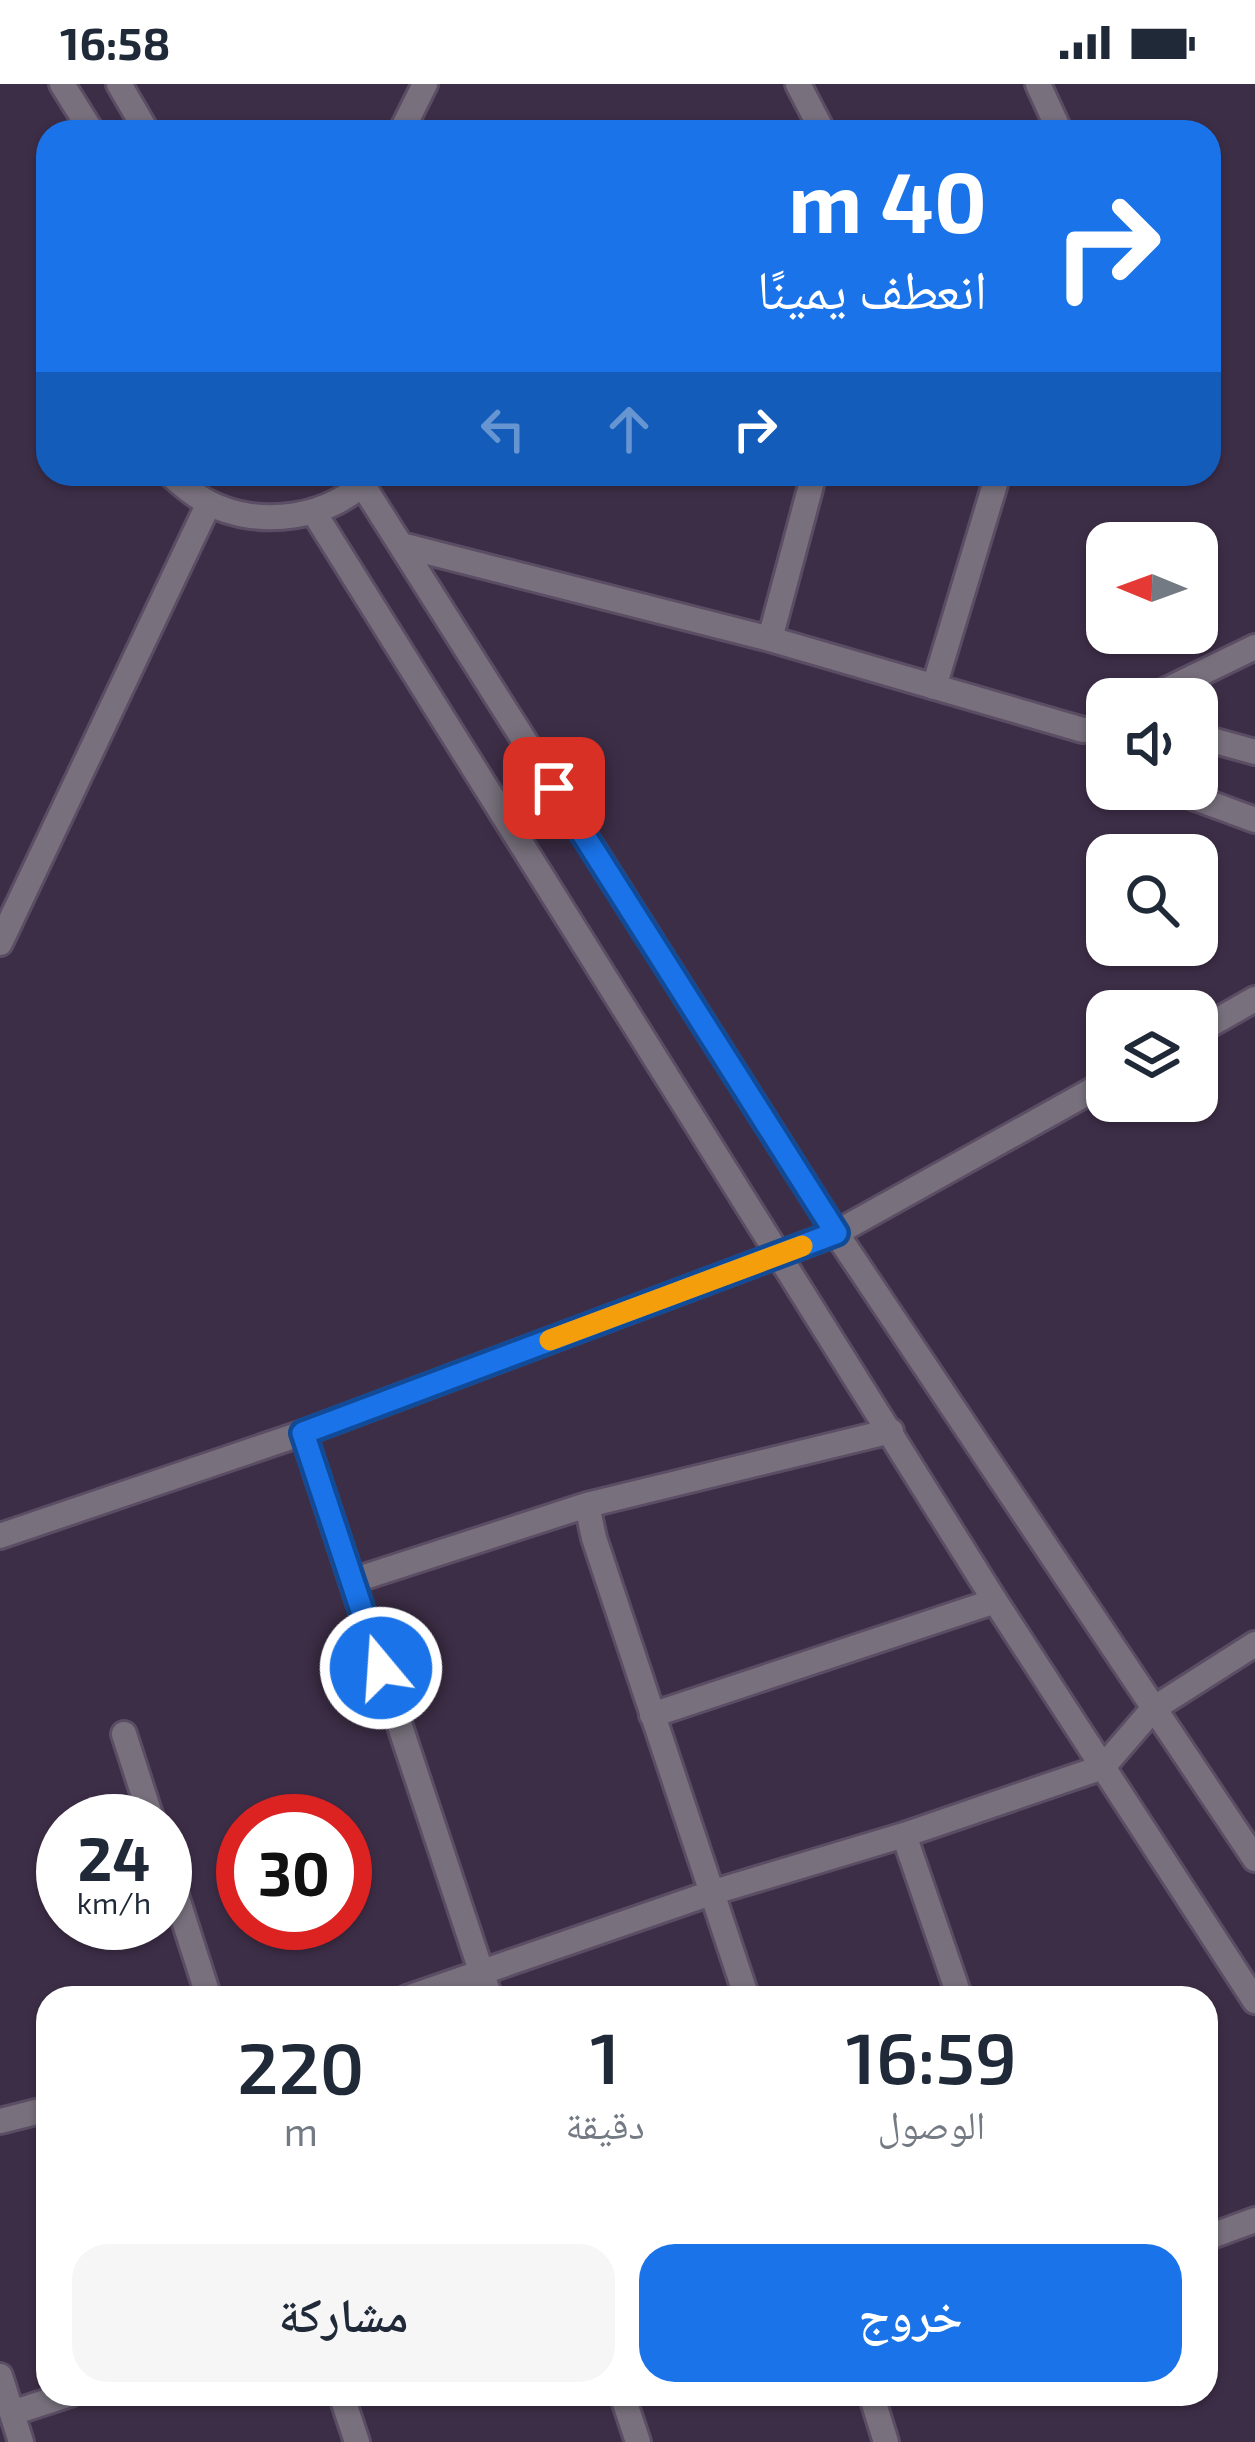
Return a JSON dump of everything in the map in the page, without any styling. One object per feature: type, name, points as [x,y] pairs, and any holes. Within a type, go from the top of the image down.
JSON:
[{"type":"street","points":[[62,84],[84,120]]},
{"type":"street","points":[[119,84],[140,120]]},
{"type":"street","points":[[407,120],[425,84]]},
{"type":"street","points":[[798,84],[817,120]]},
{"type":"street","points":[[1038,84],[1054,120]]},
{"type":"street","points":[[186,486],[209,503],[242,514],[278,518],[339,501],[358,486]]},
{"type":"street","points":[[371,486],[401,545],[836,1233],[1255,1859]]},
{"type":"street","points":[[770,639],[811,486]]},
{"type":"street","points":[[934,687],[994,486]]},
{"type":"street","points":[[0,943],[209,503]]},
{"type":"street","points":[[313,511],[994,1600],[1255,2001]]},
{"type":"street","points":[[401,545],[770,639],[1086,727]]},
{"type":"street","points":[[1191,678],[1255,647]]},
{"type":"street","points":[[1218,742],[1255,752]]},
{"type":"street","points":[[1218,806],[1255,820]]},
{"type":"street","points":[[1218,1020],[1255,999]]},
{"type":"street","points":[[0,1536],[303,1433],[836,1233],[1086,1094]]},
{"type":"street","points":[[352,1581],[587,1505],[891,1432]]},
{"type":"street","points":[[303,1433],[486,1986]]},
{"type":"street","points":[[587,1505],[743,1986]]},
{"type":"street","points":[[652,1715],[994,1600]]},
{"type":"street","points":[[442,1986],[714,1892],[904,1835],[1103,1767],[1154,1709],[1255,1644]]},
{"type":"street","points":[[124,1734],[143,1794]]},
{"type":"street","points":[[904,1835],[956,1986]]},
{"type":"street","points":[[192,1945],[205,1986]]},
{"type":"street","points":[[0,2121],[36,2112]]},
{"type":"street","points":[[1218,2234],[1255,2220]]},
{"type":"street","points":[[0,2376],[21,2442]]},
{"type":"street","points":[[12,2413],[36,2405]]},
{"type":"street","points":[[344,2406],[356,2442]]},
{"type":"street","points":[[626,2406],[638,2442]]},
{"type":"street","points":[[875,2406],[886,2442]]},
{"type":"slow traffic","points":[[550,1340],[802,1246]]},
{"type":"route","points":[[381,1668],[303,1433],[836,1233],[554,788]]}]
